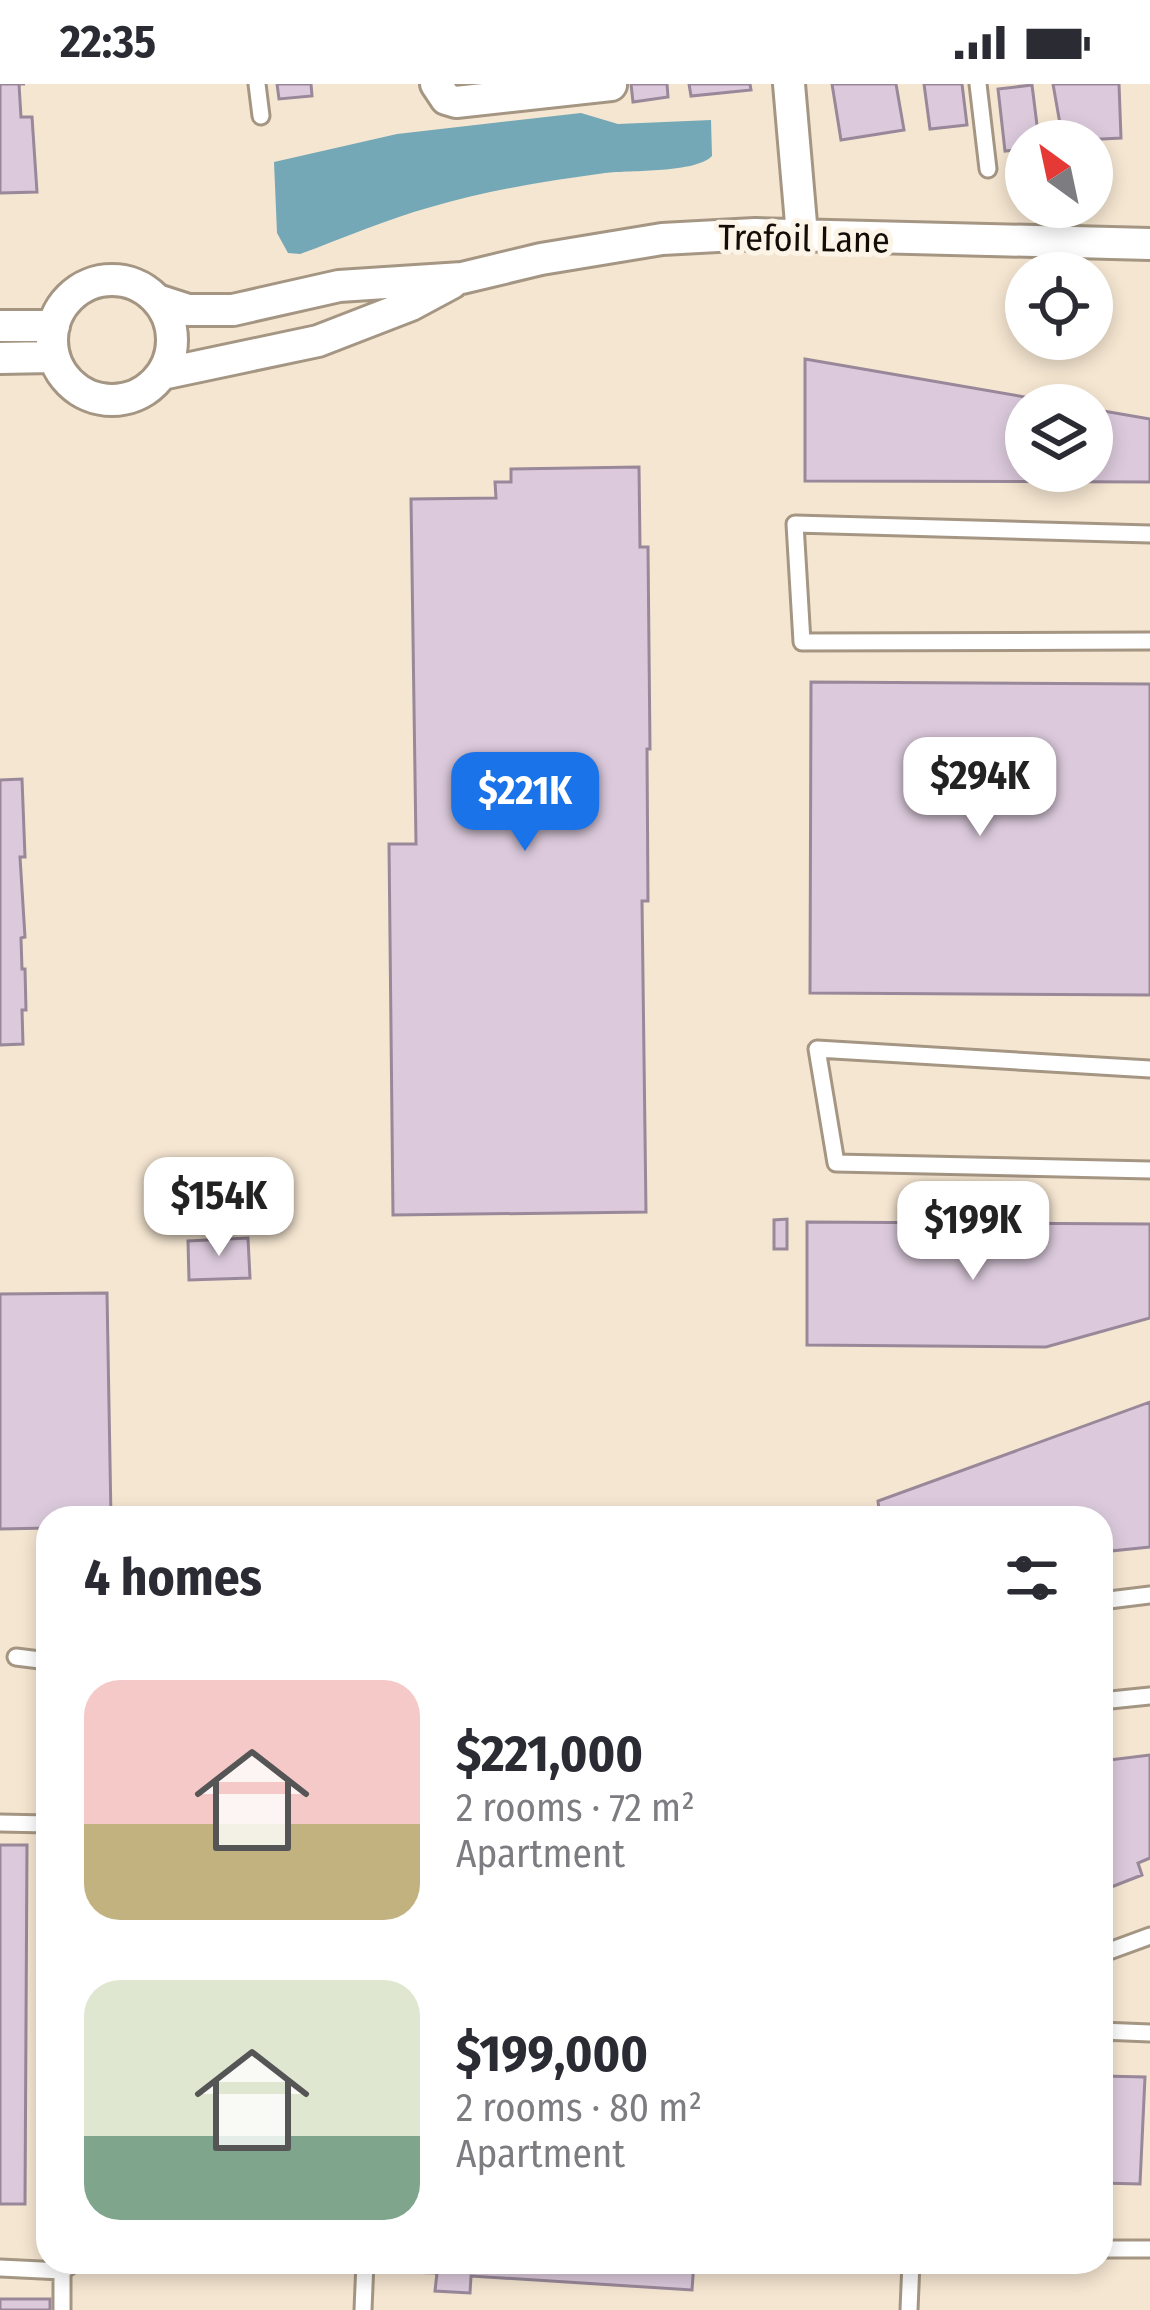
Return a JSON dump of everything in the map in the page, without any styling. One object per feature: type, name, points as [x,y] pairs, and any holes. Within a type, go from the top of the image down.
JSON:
[{"type":"street","points":[[436,84],[446,99],[456,102],[611,84]]},
{"type":"street","points":[[788,84],[802,235]]},
{"type":"street","name":"Trefoil Lane","points":[[54,326],[66,301],[101,281],[141,287],[157,300],[188,310],[221,310],[354,284],[463,278],[541,259],[662,239],[802,235],[1150,244]]},
{"type":"street","name":"Trefoil Lane","points":[[53,357],[75,389],[112,401],[132,398],[162,374],[318,341],[392,314],[463,278]]},
{"type":"street","points":[[157,300],[168,317],[172,336],[162,374]]},
{"type":"street","points":[[0,326],[54,326],[53,357],[0,358]]},
{"type":"lane","points":[[257,84],[261,116]]},
{"type":"lane","points":[[978,84],[988,169]]},
{"type":"lane","points":[[1150,534],[795,524],[802,642],[1150,641]]},
{"type":"lane","points":[[1150,1069],[817,1049],[836,1163],[1150,1170]]},
{"type":"lane","points":[[1113,1599],[1150,1595]]},
{"type":"lane","points":[[16,1657],[36,1660]]},
{"type":"lane","points":[[1113,1700],[1150,1696]]},
{"type":"lane","points":[[0,1822],[36,1824]]},
{"type":"lane","points":[[1113,1950],[1150,1936]]},
{"type":"lane","points":[[1113,2032],[1150,2032]]},
{"type":"lane","points":[[1113,2249],[1150,2249]]},
{"type":"lane","points":[[0,2268],[36,2267]]},
{"type":"lane","points":[[62,2310],[68,2274]]},
{"type":"lane","points":[[363,2310],[364,2274]]},
{"type":"lane","points":[[909,2310],[910,2274]]},
{"type":"water","points":[[581,113],[618,124],[711,120],[712,156],[678,168],[605,173],[474,196],[398,217],[300,254],[288,253],[277,233],[274,162],[397,134]]},
{"type":"building","points":[[0,84],[19,84],[21,117],[32,117],[37,192],[0,193]]},
{"type":"building","points":[[277,84],[311,84],[312,96],[279,99]]},
{"type":"building","points":[[631,84],[667,84],[668,97],[633,102]]},
{"type":"building","points":[[689,84],[750,84],[751,90],[691,96]]},
{"type":"building","points":[[832,84],[896,84],[904,130],[841,140]]},
{"type":"building","points":[[924,84],[962,84],[967,125],[930,129]]},
{"type":"building","points":[[1053,84],[1119,84],[1121,138],[1113,138],[1113,120],[1059,120]]},
{"type":"building","points":[[1032,85],[1036,120],[1005,120],[1005,151],[998,89]]},
{"type":"building","points":[[805,359],[1005,394],[1005,482],[805,481]]},
{"type":"building","points":[[1113,413],[1150,419],[1150,482],[1113,482]]},
{"type":"building","points":[[639,467],[640,547],[648,547],[650,749],[648,901],[642,901],[646,1212],[393,1215],[389,844],[416,844],[411,499],[496,498],[495,482],[511,482],[511,469]]},
{"type":"building","points":[[811,682],[1150,684],[1150,995],[810,993]]},
{"type":"building","points":[[22,779],[25,937],[21,938],[26,1010],[22,1010],[23,1044],[0,1045],[0,780]]},
{"type":"building","points":[[787,1219],[787,1249],[774,1249],[774,1220]]},
{"type":"building","points":[[807,1222],[1150,1224],[1150,1318],[1046,1347],[807,1345]]},
{"type":"building","points":[[248,1238],[250,1278],[189,1280],[188,1241]]},
{"type":"building","points":[[107,1293],[111,1506],[36,1506],[36,1528],[0,1529],[0,1294]]},
{"type":"building","points":[[1150,1402],[1150,1547],[1113,1551],[1113,1506],[879,1506],[878,1501]]},
{"type":"building","points":[[1150,1755],[1150,1858],[1138,1863],[1142,1875],[1113,1886],[1113,1760]]},
{"type":"building","points":[[0,1845],[27,1845],[25,2204],[0,2204]]},
{"type":"building","points":[[1113,2076],[1145,2077],[1140,2184],[1113,2183]]},
{"type":"building","points":[[437,2274],[693,2274],[692,2290],[471,2276],[470,2293],[435,2291]]},
{"type":"building","points":[[0,2299],[50,2299],[50,2310],[0,2310]]}]
